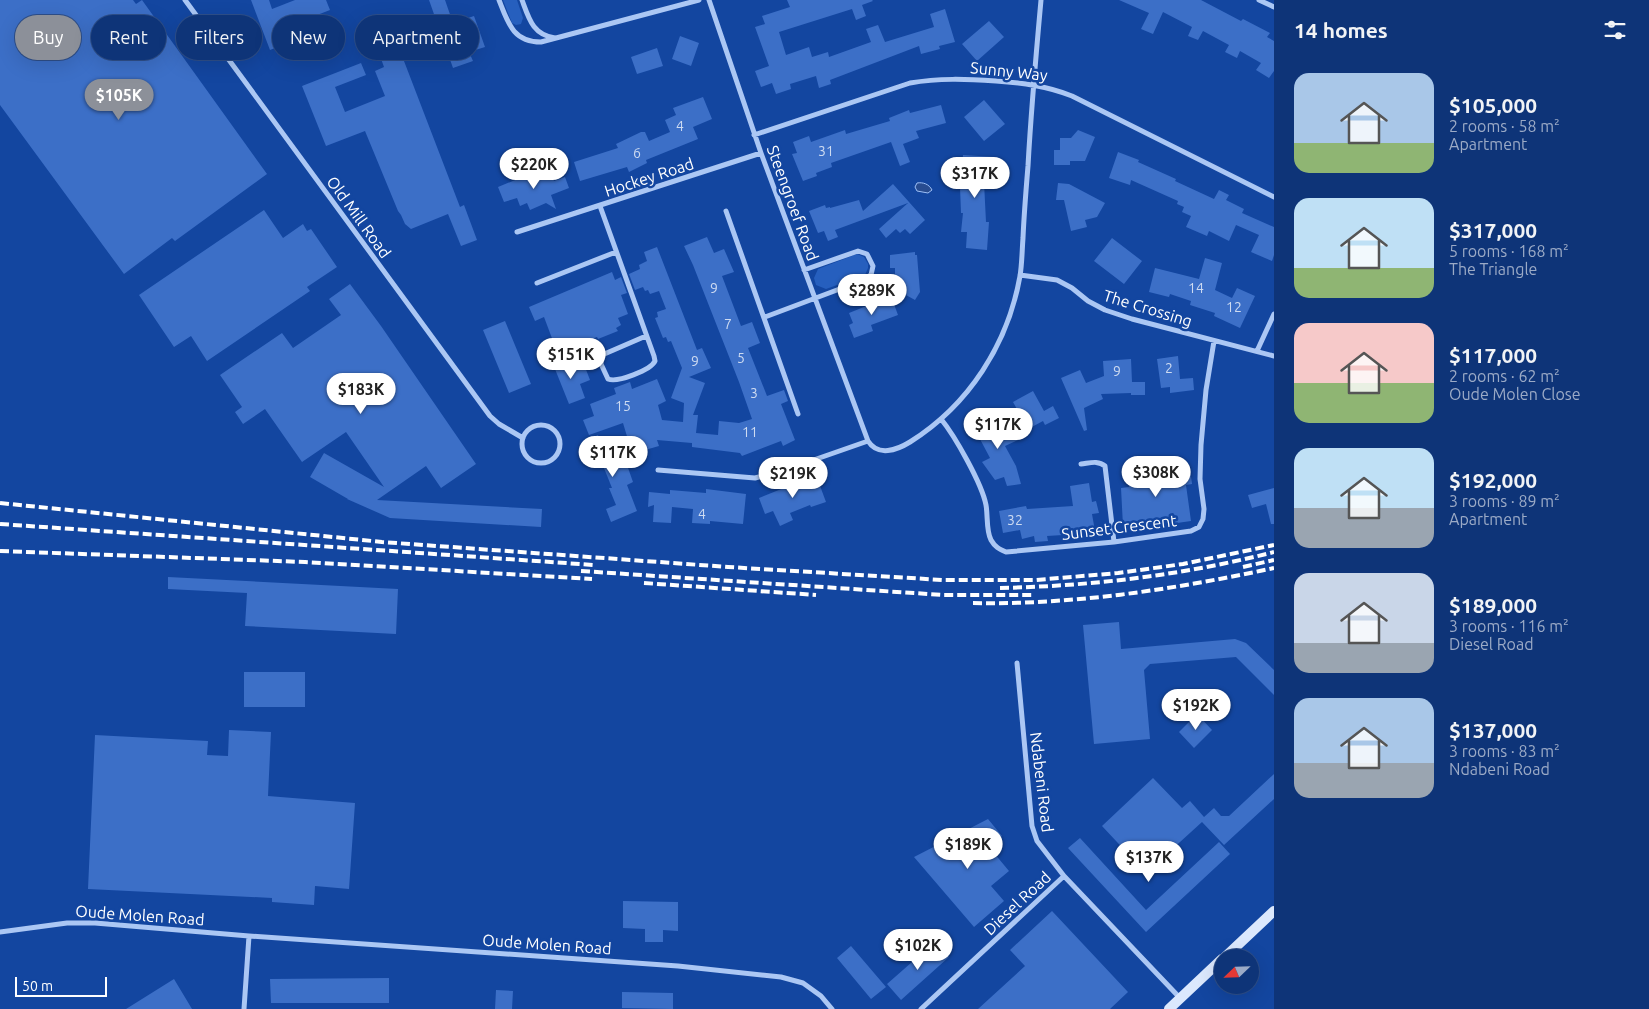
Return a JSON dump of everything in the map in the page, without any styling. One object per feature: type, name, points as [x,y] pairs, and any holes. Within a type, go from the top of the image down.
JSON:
[{"type":"street","name":"Old Mill Road","points":[[184,0],[490,416],[499,424],[523,438]]},
{"type":"street","points":[[499,0],[512,28],[521,38],[531,42],[558,38],[699,0]]},
{"type":"street","points":[[522,0],[536,29],[541,35],[558,38]]},
{"type":"street","name":"Steengroef Road","points":[[709,0],[754,134],[868,441]]},
{"type":"street","points":[[658,470],[756,478],[785,470],[868,441],[876,450],[901,448],[941,419],[977,381],[995,351],[1006,325],[1020,275],[1033,84],[1041,0]]},
{"type":"street","points":[[1259,0],[1274,7]]},
{"type":"street","name":"Sunny Way","points":[[754,134],[910,83],[933,79],[957,78],[1033,84],[1055,89],[1072,96],[1274,197]]},
{"type":"street","name":"Hockey Road","points":[[517,232],[761,153]]},
{"type":"street","points":[[600,206],[655,361],[653,365],[617,381],[608,379],[600,364],[602,355],[646,336]]},
{"type":"street","points":[[726,211],[798,414]]},
{"type":"street","points":[[765,317],[868,278],[873,271],[867,254],[858,251],[804,270]]},
{"type":"street","points":[[537,283],[616,252]]},
{"type":"street","name":"The Crossing","points":[[1020,275],[1058,280],[1072,288],[1088,302],[1132,319],[1274,356]]},
{"type":"street","points":[[1257,351],[1274,314]]},
{"type":"street","name":"Sunset Crescent","points":[[941,419],[952,432],[980,488],[986,504],[990,539],[997,548],[1006,552],[1114,542],[1191,531],[1199,527],[1203,519],[1204,509],[1200,479],[1201,445],[1206,390],[1214,341]]},
{"type":"street","points":[[544,425],[555,431],[560,443],[559,450],[551,460],[545,462],[532,460],[523,451],[523,438],[531,428],[544,425]]},
{"type":"street","points":[[1081,464],[1096,462],[1105,466],[1114,542]]},
{"type":"street","name":"Ndabeni Road","points":[[1017,663],[1032,826],[1037,842],[1064,876],[1180,998]]},
{"type":"street","name":"Diesel Road","points":[[921,1009],[1064,876]]},
{"type":"street","points":[[1233,949],[1274,911]]},
{"type":"street","name":"Oude Molen Road","points":[[0,932],[59,924],[95,923],[249,936],[678,966],[781,977],[803,983],[821,996],[832,1009]]},
{"type":"street","points":[[244,1009],[249,936]]},
{"type":"street","points":[[1169,1009],[1214,966]]},
{"type":"shaded area","points":[[503,0],[517,0],[523,18],[521,24],[516,25],[512,23]]},
{"type":"shaded area","points":[[917,183],[926,184],[932,190],[928,193],[917,191],[915,187]]},
{"type":"shaded area","points":[[857,254],[864,257],[868,264],[865,275],[826,289],[816,285],[814,278],[818,269]]},
{"type":"building","points":[[0,0],[133,0],[136,4],[142,0],[153,15],[91,15],[91,60],[166,60],[166,33],[176,47],[176,60],[185,60],[267,174],[175,241],[172,238],[124,274],[0,105]]},
{"type":"building","points":[[251,0],[269,0],[272,9],[295,0],[326,0],[330,10],[317,15],[272,15],[272,49],[270,50],[262,29],[262,15],[257,15]]},
{"type":"building","points":[[429,0],[445,0],[450,15],[434,15]]},
{"type":"building","points":[[787,0],[873,1],[862,5],[866,16],[856,20],[852,9],[779,32],[786,55],[809,47],[812,57],[828,52],[829,57],[871,42],[866,29],[878,25],[885,42],[934,27],[930,14],[945,9],[955,42],[939,46],[940,49],[921,54],[919,46],[830,80],[831,84],[819,88],[816,76],[790,84],[791,89],[776,94],[772,83],[761,87],[755,71],[769,66],[755,27],[765,24],[762,16],[790,7]]},
{"type":"building","points":[[1119,0],[1201,0],[1241,21],[1243,19],[1270,33],[1267,37],[1274,41],[1274,71],[1269,78],[1256,70],[1261,63],[1240,51],[1237,58],[1225,52],[1229,45],[1203,31],[1198,40],[1188,36],[1192,27],[1163,12],[1153,34],[1141,29],[1149,13]]},
{"type":"building","points":[[989,21],[1004,37],[977,61],[962,44]]},
{"type":"building","points":[[479,30],[485,47],[479,49]]},
{"type":"building","points":[[680,36],[699,43],[691,66],[672,59]]},
{"type":"building","points":[[657,48],[663,66],[637,74],[631,57]]},
{"type":"building","points":[[381,60],[404,60],[460,207],[464,205],[477,240],[461,246],[448,214],[411,229],[405,224],[365,131],[326,146],[302,86],[361,63],[366,75],[335,87],[345,112],[385,96],[375,71],[384,67]]},
{"type":"building","points":[[450,60],[473,61],[453,68]]},
{"type":"building","points":[[703,97],[712,119],[693,127],[698,139],[646,160],[647,163],[629,172],[627,167],[580,181],[574,162],[618,148],[616,144],[641,132],[645,132],[649,141],[670,132],[665,120],[676,115],[673,108]]},
{"type":"building","points":[[984,100],[1005,124],[984,141],[964,117]]},
{"type":"building","points":[[941,105],[946,123],[916,131],[919,138],[903,144],[910,162],[900,166],[891,142],[831,163],[832,167],[816,173],[817,176],[803,181],[792,154],[797,153],[793,142],[809,136],[811,142],[845,130],[846,134],[890,121],[889,118],[909,110],[910,113]]},
{"type":"building","points":[[1078,130],[1095,137],[1085,161],[1070,161],[1070,165],[1054,165],[1054,150],[1060,150],[1060,138],[1071,138]]},
{"type":"building","points":[[1118,152],[1139,160],[1138,162],[1214,199],[1219,190],[1229,195],[1226,200],[1244,209],[1242,213],[1274,227],[1274,255],[1272,261],[1251,252],[1259,235],[1236,225],[1229,241],[1209,231],[1207,236],[1186,227],[1191,216],[1182,212],[1184,207],[1177,204],[1178,201],[1131,180],[1130,185],[1109,178]]},
{"type":"building","points":[[963,155],[995,157],[993,182],[984,182],[986,222],[989,222],[987,250],[966,248],[967,232],[961,232],[963,213],[961,213],[960,187]]},
{"type":"building","points":[[550,171],[554,181],[565,177],[569,188],[551,195],[556,209],[546,203],[530,210],[527,203],[520,206],[517,198],[504,202],[498,187],[525,176],[526,179]]},
{"type":"building","points":[[1058,183],[1069,184],[1105,203],[1097,217],[1085,220],[1087,227],[1071,231],[1064,200],[1056,200]]},
{"type":"building","points":[[893,184],[925,220],[910,234],[905,229],[900,233],[896,229],[886,238],[879,229],[908,203],[835,230],[838,237],[828,241],[824,231],[818,233],[809,211],[825,205],[826,208],[830,208],[859,200],[863,211]]},
{"type":"building","points":[[264,210],[283,238],[303,224],[307,231],[311,229],[337,267],[307,287],[310,291],[207,361],[191,336],[174,347],[139,295]]},
{"type":"building","points":[[707,237],[714,253],[724,249],[734,272],[722,276],[741,326],[752,322],[760,343],[748,348],[767,396],[784,390],[788,401],[781,404],[795,440],[783,446],[781,441],[742,456],[740,453],[692,447],[692,443],[657,440],[659,446],[638,452],[635,442],[629,443],[623,423],[589,435],[583,420],[594,416],[590,404],[616,394],[614,388],[630,382],[632,389],[657,379],[666,401],[658,405],[662,420],[683,422],[684,403],[671,398],[682,368],[671,341],[668,342],[666,337],[663,338],[655,318],[658,317],[657,312],[666,309],[659,291],[650,294],[643,287],[635,290],[629,274],[640,269],[639,265],[647,261],[644,252],[657,247],[697,350],[702,348],[711,368],[689,377],[705,383],[693,415],[698,415],[696,433],[718,435],[719,421],[739,423],[752,419],[684,246]]},
{"type":"building","points":[[1112,238],[1142,261],[1124,284],[1094,261]]},
{"type":"building","points":[[915,252],[915,255],[917,255],[920,292],[915,300],[895,289],[895,268],[890,268],[890,255]]},
{"type":"building","points":[[1205,258],[1222,263],[1215,290],[1232,298],[1237,288],[1255,296],[1240,328],[1214,316],[1215,313],[1190,305],[1191,301],[1170,294],[1169,297],[1149,292],[1155,268],[1199,279]]},
{"type":"building","points":[[612,272],[615,280],[621,277],[627,293],[621,295],[628,314],[618,318],[621,325],[616,328],[618,331],[566,349],[561,338],[553,341],[544,317],[535,321],[529,307]]},
{"type":"building","points":[[350,284],[476,464],[441,488],[426,466],[377,500],[542,509],[541,527],[390,518],[347,499],[310,477],[324,453],[384,487],[346,432],[302,462],[265,409],[243,424],[235,412],[242,407],[220,375],[282,333],[293,348],[341,315],[329,299]]},
{"type":"building","points":[[891,296],[898,315],[871,325],[873,331],[854,338],[849,325],[853,323],[849,313]]},
{"type":"building","points":[[505,321],[531,384],[509,393],[483,330]]},
{"type":"building","points":[[1178,356],[1180,379],[1193,378],[1194,390],[1170,393],[1170,387],[1161,388],[1157,359]]},
{"type":"building","points":[[570,358],[574,368],[577,367],[578,370],[585,367],[590,380],[580,384],[585,398],[569,404],[553,364]]},
{"type":"building","points":[[1131,359],[1132,382],[1145,382],[1145,395],[1131,395],[1131,393],[1101,394],[1103,399],[1084,408],[1087,430],[1084,431],[1061,378],[1080,370],[1086,383],[1104,376],[1103,361]]},
{"type":"building","points":[[1033,391],[1044,411],[1053,406],[1059,418],[1045,425],[1043,421],[1028,429],[1013,402]]},
{"type":"building","points":[[991,413],[1002,434],[1012,429],[1018,440],[1005,446],[1016,466],[1021,484],[1007,486],[1004,477],[995,480],[982,462],[990,458],[972,424]]},
{"type":"building","points":[[598,435],[604,451],[612,448],[620,468],[627,465],[633,482],[627,485],[637,511],[611,522],[606,509],[616,505],[609,488],[612,488],[602,463],[591,467],[586,455],[589,454],[584,441]]},
{"type":"building","points":[[1145,468],[1146,475],[1190,469],[1192,484],[1186,485],[1191,521],[1163,525],[1163,523],[1123,526],[1121,488],[1129,487],[1128,470]]},
{"type":"building","points":[[816,475],[826,502],[811,507],[810,505],[790,513],[793,520],[780,526],[773,511],[765,514],[759,498]]},
{"type":"building","points":[[1089,483],[1092,502],[1096,501],[1099,513],[1092,514],[1095,531],[1047,536],[1048,541],[1035,542],[1034,536],[1022,539],[1020,530],[1003,533],[999,511],[1026,506],[1027,509],[1073,506],[1070,486]]},
{"type":"building","points":[[1274,488],[1274,524],[1271,524],[1266,504],[1252,508],[1248,495]]},
{"type":"building","points":[[706,489],[746,494],[743,524],[710,521],[710,524],[692,523],[693,509],[672,507],[671,523],[653,522],[654,505],[648,507],[649,492],[670,494],[670,490],[706,493]]},
{"type":"building","points":[[168,577],[398,589],[396,634],[245,626],[247,593],[168,589]]},
{"type":"building","points":[[1119,622],[1121,649],[1235,639],[1246,643],[1274,670],[1274,695],[1236,657],[1150,664],[1144,670],[1150,739],[1094,744],[1083,625]]},
{"type":"building","points":[[244,672],[305,672],[305,707],[244,707]]},
{"type":"building","points":[[1197,714],[1212,730],[1194,748],[1179,732]]},
{"type":"building","points":[[229,730],[271,732],[268,796],[355,803],[349,889],[315,886],[314,905],[272,902],[272,898],[88,889],[95,735],[208,741],[207,755],[228,756]]},
{"type":"building","points":[[1274,774],[1274,799],[1224,845],[1202,822],[1146,873],[1102,826],[1153,778],[1182,808],[1190,801],[1204,817],[1214,808],[1221,816],[1229,816]]},
{"type":"building","points":[[988,819],[1002,836],[989,847],[1009,871],[991,886],[1004,901],[974,927],[914,857]]},
{"type":"building","points":[[1080,838],[1146,910],[1219,842],[1230,854],[1146,932],[1068,848]]},
{"type":"building","points":[[623,901],[678,902],[678,931],[663,930],[663,942],[645,942],[645,929],[623,928]]},
{"type":"building","points":[[1052,911],[1128,992],[1110,1009],[978,1009],[1025,966],[1010,950]]},
{"type":"building","points":[[936,941],[949,957],[901,1000],[887,984]]},
{"type":"building","points":[[851,946],[886,987],[871,999],[837,958]]},
{"type":"building","points":[[389,978],[389,1003],[271,1003],[270,979]]},
{"type":"building","points":[[174,979],[192,1009],[126,1009]]},
{"type":"building","points":[[496,990],[513,991],[512,1009],[495,1009]]},
{"type":"building","points":[[622,992],[673,993],[673,1009],[622,1008]]},
{"type":"railway","points":[[0,503],[382,542],[728,567],[943,580],[1036,580],[1118,573],[1183,564],[1274,545]]},
{"type":"railway","points":[[0,524],[594,565]]},
{"type":"railway","points":[[0,551],[305,562],[592,579]]},
{"type":"railway","points":[[1000,588],[1069,585],[1138,578],[1206,567],[1274,552]]},
{"type":"railway","points":[[1243,567],[1274,560]]},
{"type":"railway","points":[[973,603],[1049,601],[1125,594],[1200,583],[1274,568]]},
{"type":"railway","points":[[581,571],[943,595],[1035,595]]},
{"type":"railway","points":[[644,583],[816,595]]}]
